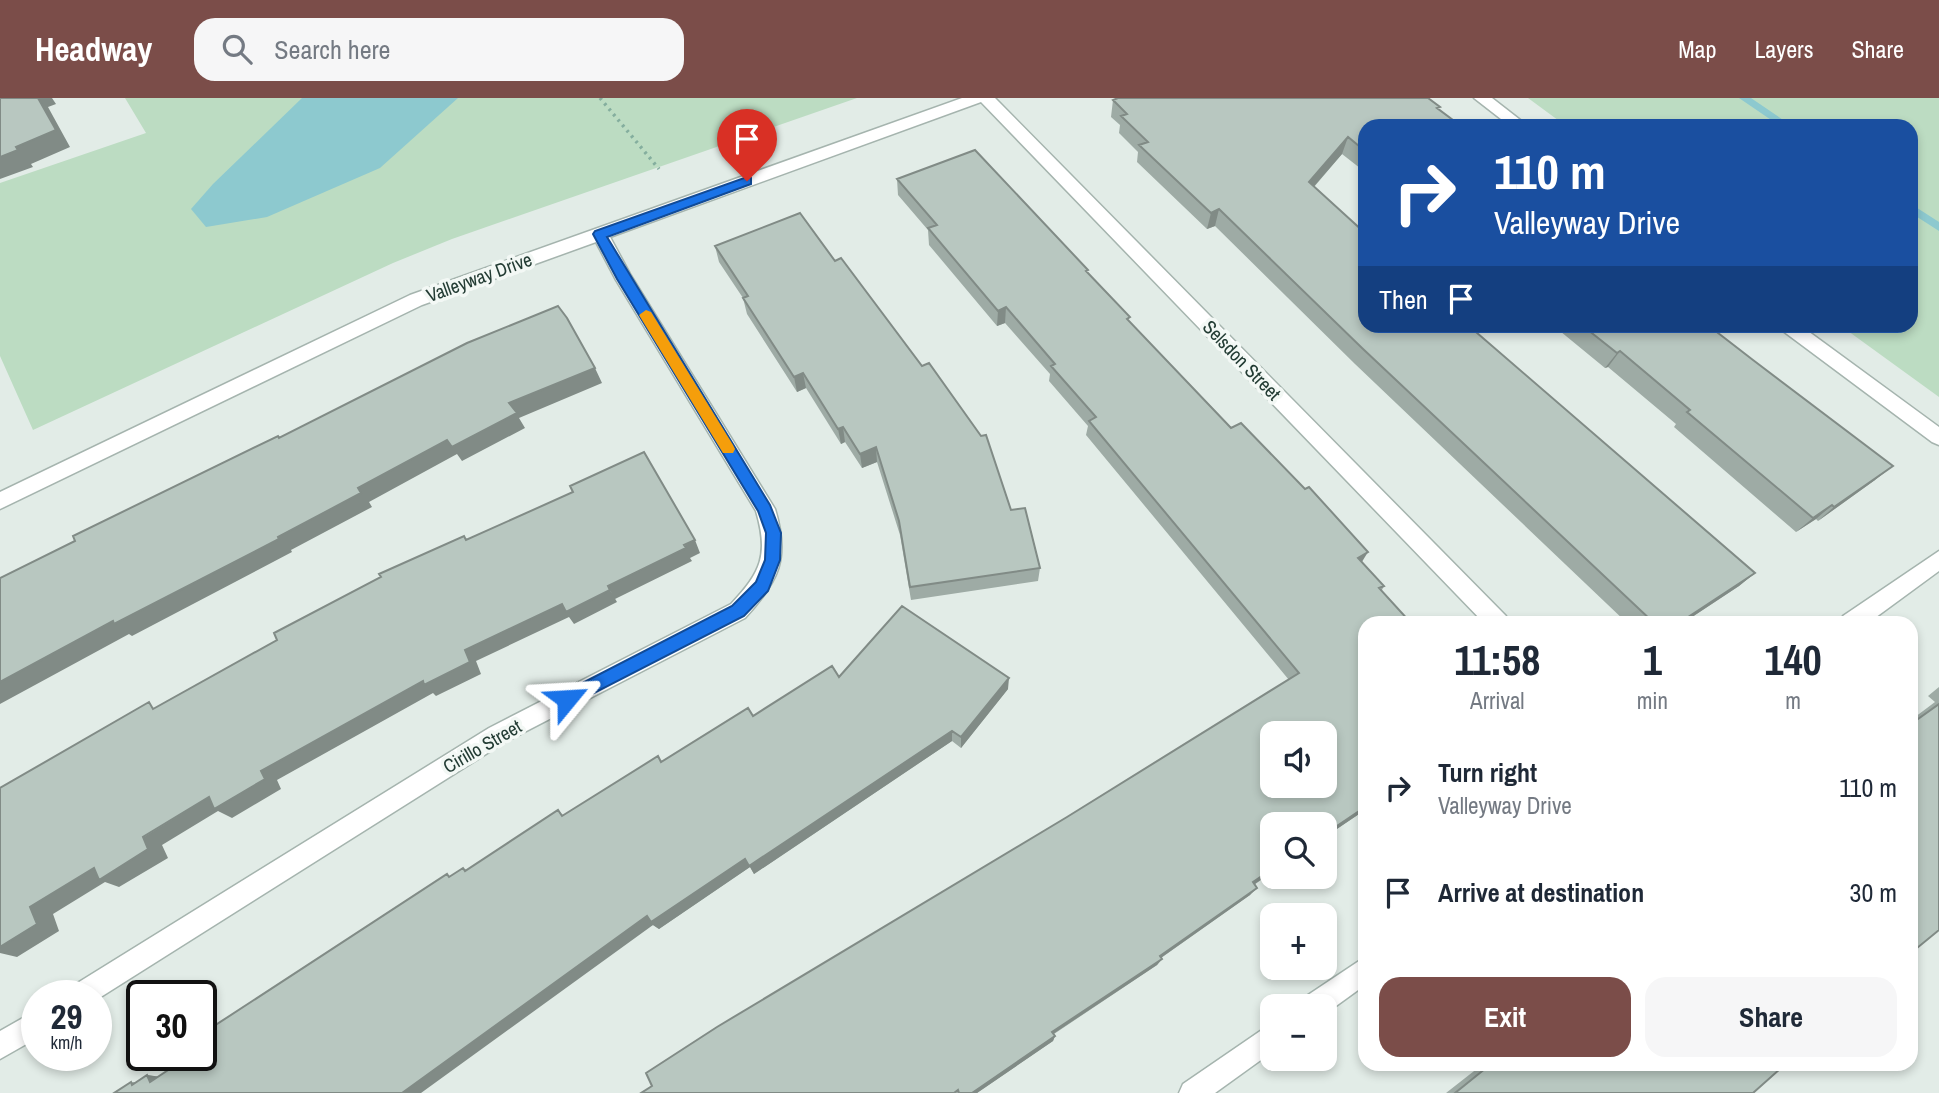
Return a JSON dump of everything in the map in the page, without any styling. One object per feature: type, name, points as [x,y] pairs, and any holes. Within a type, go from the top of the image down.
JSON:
[{"type":"street","name":"Valleyway Drive","points":[[0,501],[416,300],[977,98]]},
{"type":"street","name":"Selsdon Street","points":[[986,98],[1491,616]]},
{"type":"street","points":[[1482,98],[1510,119]]},
{"type":"street","name":"Cirillo Street","points":[[106,980],[497,735],[738,611],[762,586],[772,560],[774,533],[765,509],[622,276],[600,234]]},
{"type":"street","points":[[1798,333],[1939,437]]},
{"type":"street","points":[[1862,616],[1939,560]]},
{"type":"street","points":[[1331,994],[1358,975]]},
{"type":"street","points":[[0,1046],[21,1033]]},
{"type":"street","points":[[1192,1093],[1260,1045]]},
{"type":"path","points":[[600,98],[659,169]]},
{"type":"green space","points":[[125,98],[857,98],[452,239],[393,263],[33,430],[0,356],[0,183],[146,133]]},
{"type":"green space","points":[[1528,98],[1939,98],[1939,397],[1851,333],[1918,333],[1918,119],[1556,119]]},
{"type":"water","points":[[302,98],[458,98],[380,168],[267,217],[206,227],[191,209],[213,184]]},
{"type":"building","points":[[0,98],[38,98],[56,130],[0,157]]},
{"type":"building","points":[[1428,98],[1452,119],[1358,119],[1358,145],[1348,137],[1309,182],[1358,227],[1358,333],[1477,333],[1755,573],[1690,616],[1647,616],[1219,209],[1211,213],[1139,145],[1148,142],[1121,116],[1127,114],[1113,100]]},
{"type":"building","points":[[975,150],[1088,270],[1086,271],[1130,317],[1127,319],[1231,428],[1241,423],[1305,489],[1309,487],[1368,552],[1358,558],[1384,586],[1379,588],[1405,616],[1358,616],[1358,812],[1337,826],[1337,812],[1260,812],[1260,877],[1253,882],[1257,888],[1160,956],[1162,959],[1052,1032],[1055,1036],[972,1093],[959,1093],[958,1090],[954,1093],[641,1093],[652,1086],[646,1073],[717,1027],[1067,817],[1299,673],[1089,421],[1096,417],[1051,366],[1055,364],[1006,307],[998,311],[928,228],[937,225],[897,179]]},
{"type":"building","points":[[800,213],[835,261],[841,258],[922,366],[929,363],[981,436],[986,435],[1011,510],[1025,508],[1040,568],[910,587],[899,521],[876,447],[860,454],[843,427],[838,429],[803,373],[794,377],[743,298],[748,296],[715,246]]},
{"type":"building","points":[[558,306],[595,368],[509,403],[517,413],[452,447],[447,440],[358,488],[361,493],[278,537],[279,539],[114,624],[113,621],[0,682],[0,578],[75,541],[73,536],[278,436],[279,438],[467,343]]},
{"type":"building","points":[[1592,333],[1718,333],[1893,466],[1834,507],[1832,505],[1813,518],[1687,412],[1690,410],[1620,351],[1617,353]]},
{"type":"building","points":[[644,452],[695,540],[684,545],[686,548],[608,586],[610,590],[566,612],[562,604],[465,650],[470,662],[424,685],[423,681],[261,771],[265,779],[214,809],[209,797],[143,837],[148,849],[99,880],[94,868],[30,907],[37,924],[0,947],[0,788],[149,702],[153,709],[277,640],[274,633],[381,577],[379,574],[464,536],[466,540],[573,492],[570,486]]},
{"type":"building","points":[[902,606],[1009,678],[961,737],[952,731],[749,866],[745,859],[651,922],[647,916],[402,1093],[114,1093],[147,1075],[150,1082],[167,1071],[217,1071],[217,1024],[447,874],[449,877],[463,868],[465,871],[558,810],[562,816],[658,756],[661,762],[748,708],[753,716],[832,666],[839,677]]},
{"type":"building","points":[[1939,704],[1939,930],[1918,947],[1918,719]]},
{"type":"building","points":[[1482,1071],[1778,1071],[1753,1093],[1455,1093]]},
{"type":"waterway","points":[[1744,98],[1776,119]]},
{"type":"waterway","points":[[1918,213],[1939,227]]},
{"type":"slow traffic","points":[[646,315],[728,449]]},
{"type":"route","points":[[567,699],[738,611],[762,586],[772,560],[774,533],[765,509],[622,276],[600,234],[747,181]]}]
